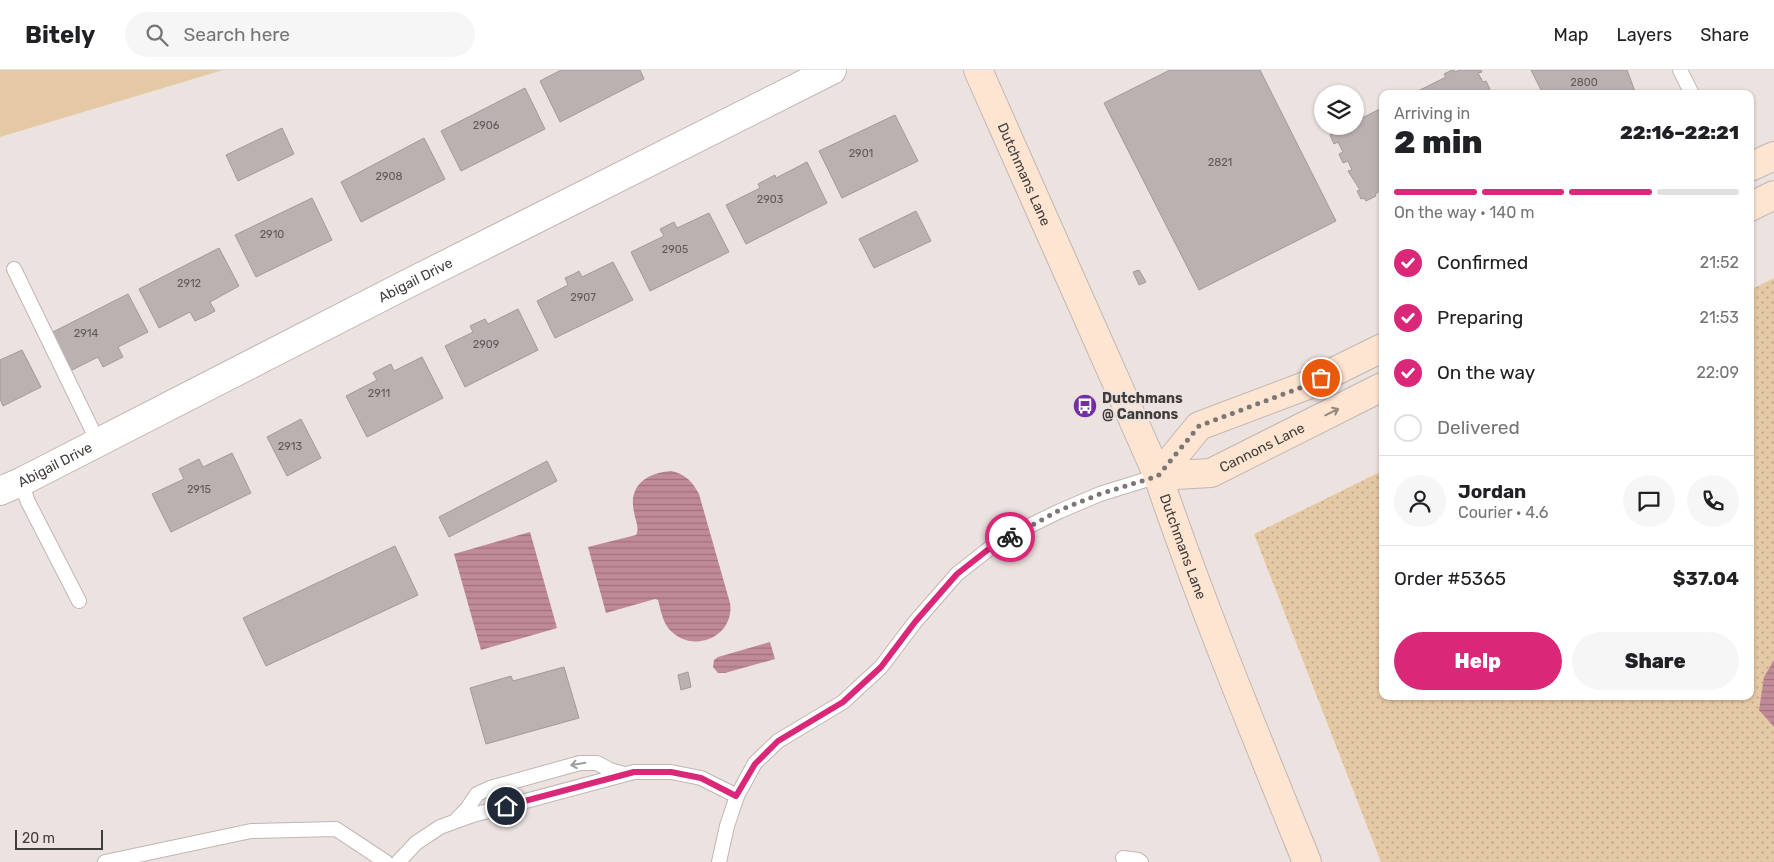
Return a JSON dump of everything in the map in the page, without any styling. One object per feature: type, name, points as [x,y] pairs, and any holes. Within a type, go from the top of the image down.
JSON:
[{"type":"main road","name":"Dutchmans Lane","points":[[978,70],[1158,476],[1177,532],[1307,862]]},
{"type":"main road","points":[[1754,166],[1774,156]]},
{"type":"main road","points":[[1754,205],[1774,195]]},
{"type":"main road","points":[[1158,476],[1199,426],[1305,386],[1379,349]]},
{"type":"main road","name":"Cannons Lane","points":[[1158,476],[1211,473],[1379,389]]},
{"type":"street","name":"Abigail Drive","points":[[11,487],[832,70]]},
{"type":"lane","points":[[1680,70],[1690,90]]},
{"type":"lane","points":[[14,269],[98,442]]},
{"type":"lane","points":[[719,862],[736,796],[755,764],[778,741],[843,702],[881,667],[915,622],[957,574],[990,548],[1060,510],[1100,494],[1158,476]]},
{"type":"lane","points":[[11,487],[28,502],[78,601]]},
{"type":"lane","points":[[454,822],[478,794],[490,788],[580,763],[597,763],[610,770],[624,774]]},
{"type":"lane","points":[[398,862],[416,843],[440,827],[482,812],[634,772],[671,772],[701,778],[736,796]]},
{"type":"lane","points":[[104,862],[251,831],[336,830],[386,862]]},
{"type":"lane","points":[[1123,858],[1141,862]]},
{"type":"shaded area","points":[[0,70],[223,70],[0,137]]},
{"type":"shaded area","points":[[1774,278],[1774,862],[1381,862],[1254,534],[1379,472],[1379,700],[1754,700],[1754,288]]},
{"type":"shaded area","points":[[671,471],[688,479],[699,494],[730,603],[730,614],[726,624],[712,638],[702,641],[682,638],[672,632],[664,622],[658,600],[655,599],[606,613],[588,547],[636,535],[637,527],[633,503],[637,488],[641,482],[654,474]]},
{"type":"shaded area","points":[[530,532],[557,628],[481,650],[454,554]]},
{"type":"shaded area","points":[[770,642],[775,659],[725,673],[718,673],[713,667],[714,660],[718,657]]},
{"type":"shaded area","points":[[1774,660],[1774,727],[1759,710],[1764,677]]},
{"type":"building","points":[[561,70],[640,70],[644,79],[560,122],[540,81]]},
{"type":"building","points":[[1170,70],[1260,70],[1336,221],[1199,290],[1104,103]]},
{"type":"building","points":[[1452,70],[1455,72],[1460,70],[1481,70],[1482,72],[1478,73],[1483,82],[1486,81],[1490,89],[1420,90],[1446,77],[1444,74]]},
{"type":"building","points":[[1531,70],[1627,70],[1634,90],[1541,90]]},
{"type":"building","points":[[525,88],[545,129],[461,171],[441,131]]},
{"type":"building","points":[[1379,110],[1379,192],[1375,194],[1376,196],[1366,201],[1364,198],[1361,199],[1357,191],[1360,190],[1348,171],[1352,170],[1348,161],[1343,163],[1339,154],[1343,152],[1338,142],[1334,144],[1330,135],[1364,135],[1364,117]]},
{"type":"building","points":[[895,115],[918,161],[842,198],[819,151]]},
{"type":"building","points":[[282,128],[294,154],[238,181],[226,155]]},
{"type":"building","points":[[424,138],[445,179],[361,222],[341,182]]},
{"type":"building","points":[[807,162],[827,203],[746,244],[726,205],[760,188],[758,184],[775,175],[776,178]]},
{"type":"building","points":[[312,198],[332,240],[256,277],[235,235]]},
{"type":"building","points":[[916,211],[931,241],[874,268],[859,239]]},
{"type":"building","points":[[709,213],[729,252],[650,291],[631,252],[664,236],[660,229],[674,222],[677,228]]},
{"type":"building","points":[[219,248],[239,286],[210,302],[215,311],[206,316],[195,321],[190,312],[159,328],[139,289]]},
{"type":"building","points":[[613,262],[633,300],[555,338],[537,301],[568,285],[565,278],[579,271],[582,277]]},
{"type":"building","points":[[1139,270],[1146,282],[1139,285],[1133,272]]},
{"type":"building","points":[[128,294],[148,332],[118,347],[123,357],[103,367],[98,357],[68,372],[49,334]]},
{"type":"building","points":[[518,309],[538,350],[465,387],[445,346],[473,332],[470,326],[485,319],[488,324]]},
{"type":"building","points":[[22,350],[41,387],[3,406],[0,399],[0,360]]},
{"type":"building","points":[[422,357],[443,398],[367,437],[346,396],[377,380],[373,373],[391,364],[394,371]]},
{"type":"building","points":[[301,419],[321,458],[287,476],[267,437]]},
{"type":"building","points":[[232,453],[251,493],[171,532],[152,494],[184,479],[179,469],[199,459],[203,467]]},
{"type":"building","points":[[547,461],[557,481],[449,537],[439,517]]},
{"type":"building","points":[[395,546],[418,595],[266,666],[243,618]]},
{"type":"building","points":[[564,667],[579,718],[486,744],[470,688],[511,676],[513,681]]},
{"type":"building","points":[[688,672],[691,687],[681,690],[678,675]]},
{"type":"way so far","points":[[1010,537],[1060,510],[1100,494],[1158,476],[1199,426],[1305,386],[1321,378]]},
{"type":"place","name":"Dutchmans @ Cannons","points":[[1085,406]]},
{"type":"route","points":[[506,806],[634,772],[671,772],[701,778],[736,796],[755,764],[778,741],[843,702],[881,667],[915,622],[957,574],[990,548],[1010,537]]}]
